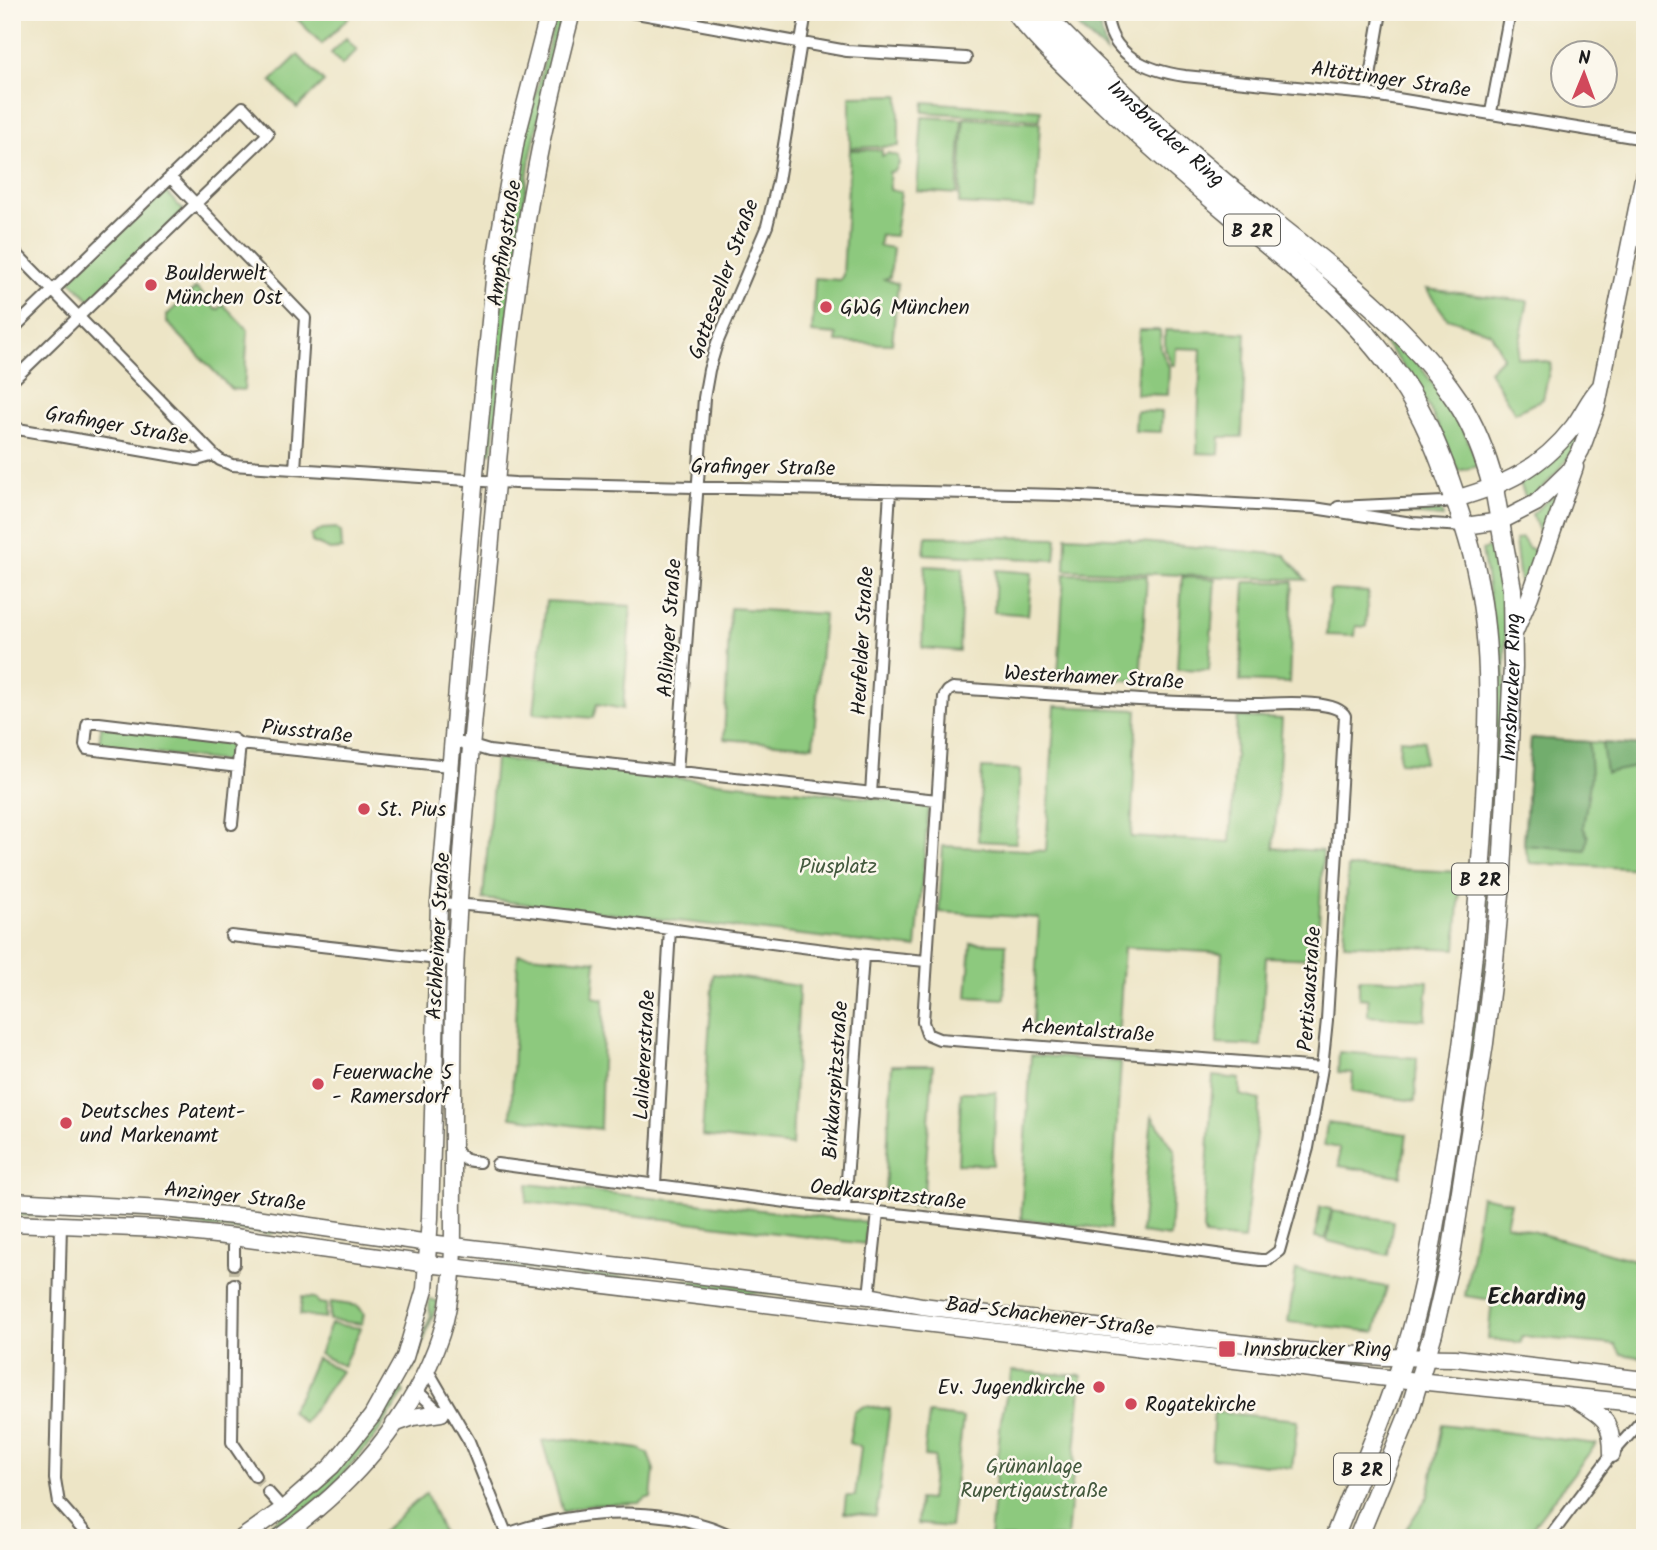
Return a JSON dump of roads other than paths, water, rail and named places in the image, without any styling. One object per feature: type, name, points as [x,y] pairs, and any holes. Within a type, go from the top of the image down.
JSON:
[{"type":"highway","points":[[1008,12],[1037,22]]},
{"type":"highway","name":"Innsbrucker Ring","points":[[1017,12],[1061,34],[1108,83],[1221,181],[1343,280],[1405,337],[1458,401],[1479,442],[1494,488]]},
{"type":"highway","points":[[1048,12],[1061,34]]},
{"type":"highway","name":"Innsbrucker Ring","points":[[1037,22],[1153,147],[1333,301],[1374,345],[1400,379],[1433,437],[1455,499]]},
{"type":"main road","name":"Ampfingstraße","points":[[475,480],[497,250],[516,140],[549,12]]},
{"type":"main road","name":"Ampfingstraße","points":[[496,482],[517,287],[529,208],[554,81],[572,12]]},
{"type":"main road","points":[[1513,636],[1530,596],[1597,406],[1645,169]]},
{"type":"main road","name":"Grafinger Straße","points":[[1455,499],[1494,488],[1524,473],[1555,448],[1600,387]]},
{"type":"main road","name":"Grafinger Straße","points":[[1465,527],[1501,521],[1536,503],[1569,471],[1581,450]]},
{"type":"main road","name":"Aschheimer Straße","points":[[242,1538],[283,1509],[332,1466],[352,1443],[372,1416],[400,1368],[420,1310],[429,1243],[439,903],[475,480]]},
{"type":"main road","name":"Aschheimer Straße","points":[[279,1538],[307,1518],[356,1473],[394,1424],[427,1369],[449,1304],[459,905],[496,482]]},
{"type":"main road","name":"Innsbrucker Ring","points":[[1358,1538],[1408,1416],[1426,1357],[1451,1255],[1494,960],[1511,737],[1513,636],[1512,589],[1494,488]]},
{"type":"main road","name":"Innsbrucker Ring","points":[[1334,1538],[1396,1379],[1415,1320],[1433,1232],[1462,1053],[1481,873],[1487,768],[1488,665],[1477,571],[1455,499]]},
{"type":"main road","name":"Anzinger Straße","points":[[12,1201],[229,1215],[452,1246]]},
{"type":"main road","name":"Anzinger Straße","points":[[12,1223],[160,1229],[452,1267]]},
{"type":"main road","name":"Bad-Schachener-Straße","points":[[452,1246],[869,1296],[922,1306],[1155,1334],[1308,1351],[1426,1357],[1645,1380]]},
{"type":"main road","name":"Bad-Schachener-Straße","points":[[452,1267],[1396,1379],[1645,1404]]},
{"type":"main road","points":[[862,1315],[869,1296]]},
{"type":"main road","points":[[400,1368],[416,1390]]},
{"type":"main road","points":[[1571,1396],[1609,1424],[1612,1454]]},
{"type":"main road","points":[[394,1424],[413,1417],[441,1413]]},
{"type":"street","points":[[631,12],[799,44],[866,53],[966,58]]},
{"type":"street","name":"Gotteszeller Straße","points":[[698,486],[701,426],[709,370],[767,226],[778,181],[806,12]]},
{"type":"street","name":"Altöttinger Straße","points":[[1107,12],[1114,40],[1123,52],[1133,60],[1161,72],[1367,93],[1491,112],[1626,138],[1645,139]]},
{"type":"street","points":[[1367,93],[1381,12]]},
{"type":"street","points":[[1491,112],[1510,12]]},
{"type":"street","points":[[12,330],[243,107],[268,134],[12,381]]},
{"type":"street","points":[[170,177],[305,318],[295,469]]},
{"type":"street","name":"Grafinger Straße","points":[[12,249],[214,455],[232,465],[496,482],[1060,495],[1314,508],[1444,502],[1455,499]]},
{"type":"street","name":"Grafinger Straße","points":[[12,428],[197,460],[214,455]]},
{"type":"street","name":"Aßlinger Straße","points":[[677,772],[698,486]]},
{"type":"street","name":"Heufelder Straße","points":[[871,794],[890,491]]},
{"type":"street","name":"Grafinger Straße","points":[[1314,508],[1412,523],[1465,527]]},
{"type":"street","name":"Westerhamer Straße","points":[[937,800],[944,697],[953,688],[1191,701],[1315,704],[1334,706],[1342,710],[1345,716]]},
{"type":"street","name":"Pertisaustraße","points":[[1273,1257],[1282,1244],[1308,1147],[1322,1068],[1345,716]]},
{"type":"street","points":[[238,767],[87,749],[85,745],[88,723],[233,739],[240,744]]},
{"type":"street","points":[[439,903],[670,929],[863,956],[926,961],[937,800],[489,751],[452,740]]},
{"type":"street","name":"Piusstraße","points":[[232,824],[240,744],[449,766]]},
{"type":"street","name":"Lalidererstraße","points":[[655,1184],[670,929]]},
{"type":"street","points":[[231,936],[456,961]]},
{"type":"street","name":"Birkkarspitzstraße","points":[[845,1208],[863,956]]},
{"type":"street","name":"Achentalstraße","points":[[926,961],[923,1021],[927,1034],[939,1039],[1322,1068]]},
{"type":"street","points":[[453,1150],[466,1160],[479,1162]]},
{"type":"street","name":"Oedkarspitzstraße","points":[[497,1164],[1260,1260],[1273,1257]]},
{"type":"street","points":[[869,1296],[878,1212]]},
{"type":"street","points":[[61,1224],[55,1479],[59,1503],[90,1538]]},
{"type":"street","points":[[234,1237],[234,1264]]},
{"type":"street","points":[[234,1284],[232,1442],[256,1476]]},
{"type":"street","points":[[427,1369],[469,1441],[507,1536],[553,1520],[587,1515],[636,1514],[686,1520],[737,1538]]},
{"type":"street","points":[[416,1390],[441,1413],[458,1422]]},
{"type":"street","points":[[1549,1538],[1612,1454],[1645,1417]]},
{"type":"street","points":[[268,1492],[283,1509]]},
{"type":"tunnel","points":[[234,1264],[234,1284]]},
{"type":"tunnel","points":[[255,1476],[268,1492]]},
{"type":"place","name":"Boulderwelt München Ost","points":[[151,285]]},
{"type":"place","name":"GWG München","points":[[826,307]]},
{"type":"place","name":"St. Pius","points":[[364,809]]},
{"type":"place","name":"Feuerwache 5 - Ramersdorf","points":[[318,1084]]},
{"type":"place","name":"Deutsches Patent- und Markenamt","points":[[66,1123]]},
{"type":"place","name":"Innsbrucker Ring","points":[[1227,1349]]},
{"type":"place","name":"Ev. Jugendkirche","points":[[1099,1387]]},
{"type":"place","name":"Rogatekirche","points":[[1131,1404]]},
{"type":"district","name":"Echarding","points":[[1537,1296]]},
{"type":"park label","name":"Piusplatz","points":[[838,866]]},
{"type":"park label","name":"Grünanlage Rupertigaustraße","points":[[1034,1478]]}]
